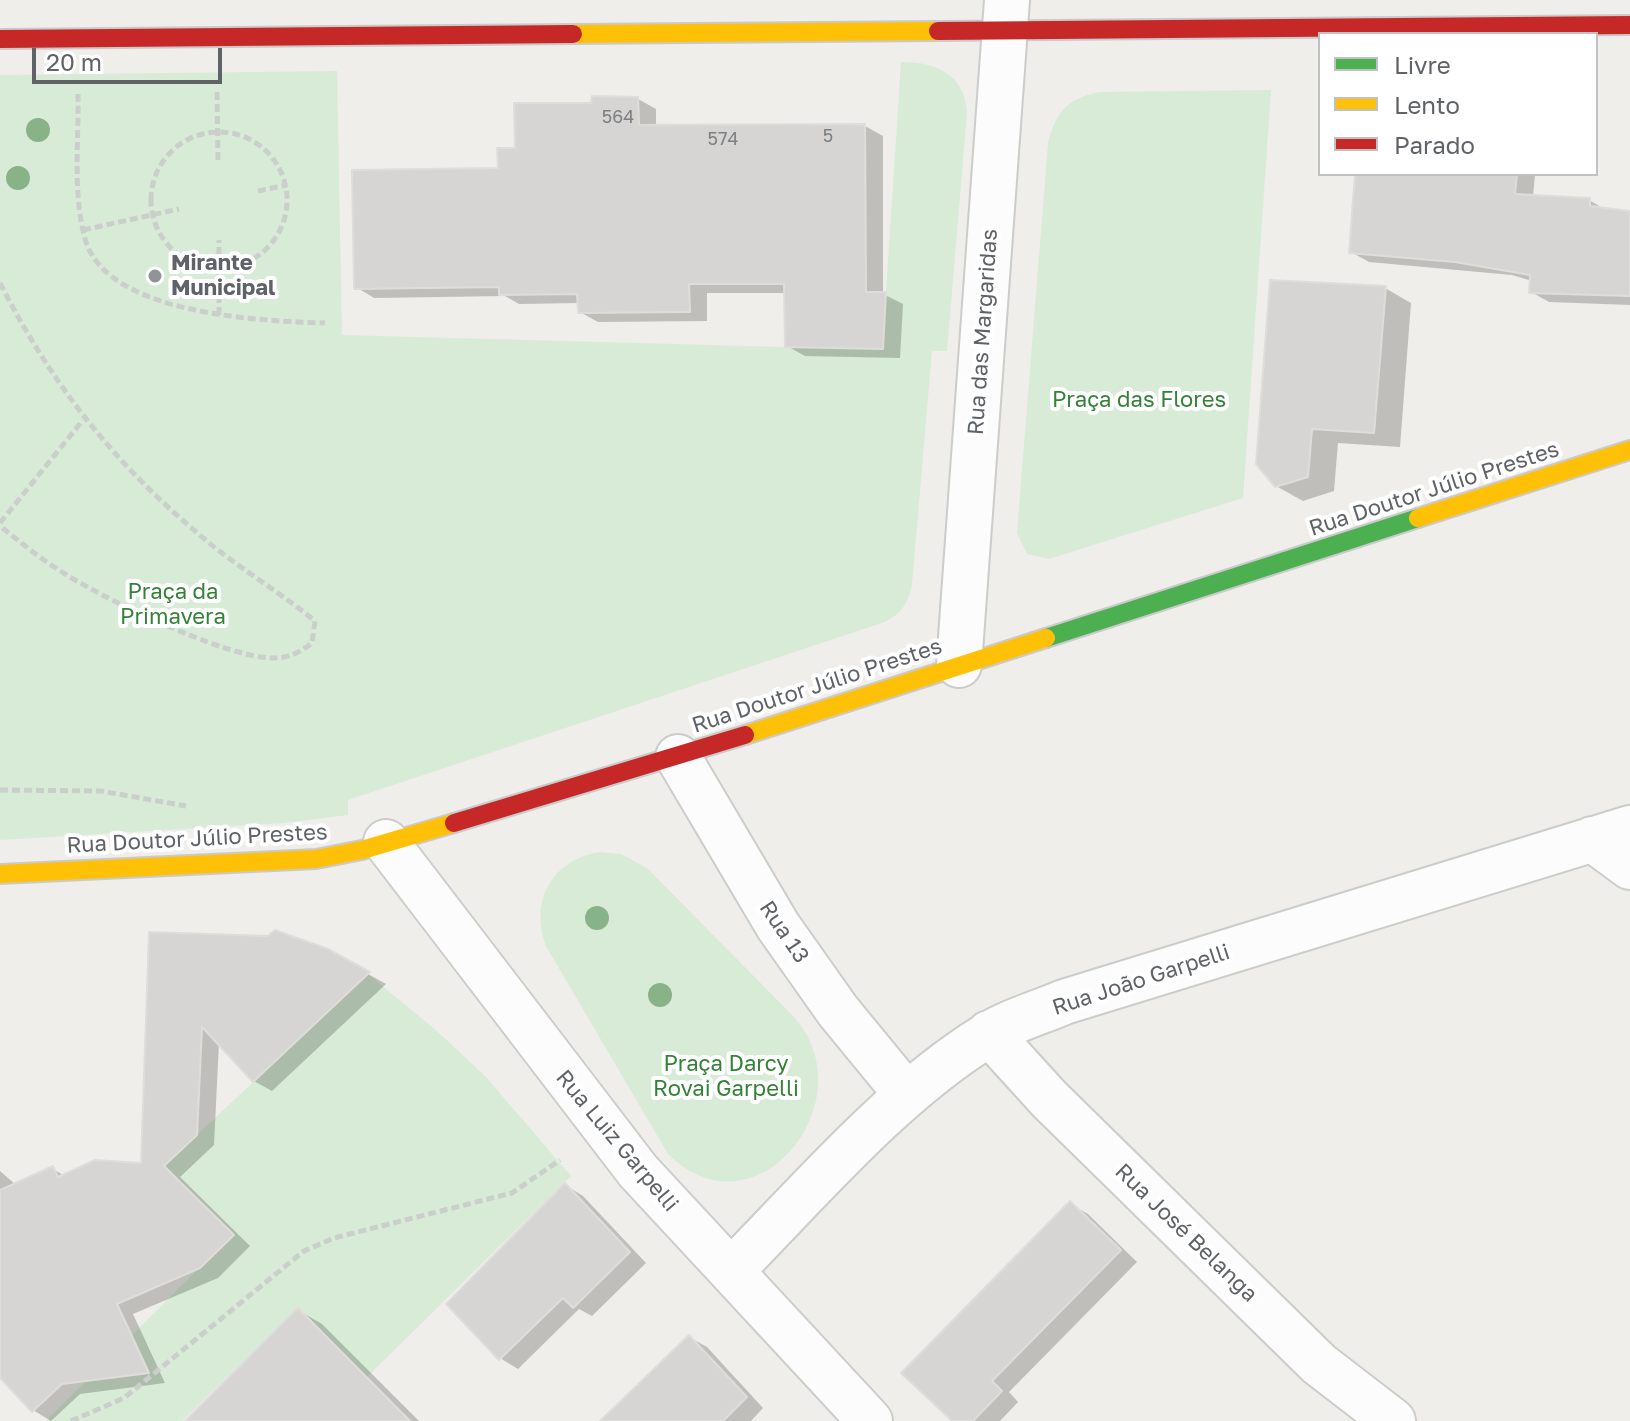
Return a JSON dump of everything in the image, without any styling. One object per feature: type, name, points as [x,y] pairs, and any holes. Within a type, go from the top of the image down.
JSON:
[{"type":"street","points":[[0,39],[1006,15],[1585,13],[1630,25]]},
{"type":"street","name":"Rua das Margaridas","points":[[959,665],[1006,15]]},
{"type":"street","name":"Rua Doutor Júlio Prestes","points":[[0,874],[316,859],[386,842],[678,757],[1630,450]]},
{"type":"street","name":"Rua 13","points":[[678,757],[778,926],[838,1011],[907,1095]]},
{"type":"street","points":[[1611,834],[1630,867]]},
{"type":"street","name":"Rua João Garpelli","points":[[731,1271],[907,1095],[939,1066],[989,1033],[1064,1002],[1611,834]]},
{"type":"street","name":"Rua Luiz Garpelli","points":[[386,842],[638,1171],[870,1421]]},
{"type":"street","name":"Rua José Belanga","points":[[989,1033],[1049,1099],[1319,1364],[1393,1421]]},
{"type":"path","points":[[217,83],[218,160]]},
{"type":"path","points":[[78,85],[79,200],[83,230],[96,261],[120,280],[182,308],[219,315],[325,323]]},
{"type":"path","points":[[217,132],[240,135],[260,146],[277,162],[287,185],[289,204],[274,242],[258,256],[239,266],[220,269],[197,266],[176,254],[160,236],[151,215],[150,195],[164,157],[180,143],[198,135],[217,132]]},
{"type":"path","points":[[258,191],[287,185]]},
{"type":"path","points":[[83,230],[179,209]]},
{"type":"path","points":[[219,240],[219,315]]},
{"type":"path","points":[[0,283],[31,345],[83,420],[134,475],[208,542],[315,621],[312,643],[300,652],[273,658],[165,624],[109,599],[59,570],[0,525],[83,420]]},
{"type":"path","points":[[0,790],[101,791],[195,808],[219,827],[222,863]]},
{"type":"path","points":[[71,1421],[124,1398],[304,1251],[334,1238],[512,1193],[559,1160],[600,1125]]},
{"type":"green space","name":"Praça da Primavera","points":[[901,62],[926,64],[946,73],[961,89],[967,113],[947,351],[932,351],[912,584],[906,603],[899,612],[882,623],[348,800],[348,815],[284,823],[0,840],[0,75],[337,71],[342,335],[785,347],[886,292]]},
{"type":"green space","name":"Praça das Flores","points":[[1271,90],[1243,498],[1049,559],[1027,554],[1017,533],[1048,143],[1055,122],[1072,102],[1100,92]]},
{"type":"green space","name":"Praça Darcy Rovai Garpelli","points":[[599,852],[621,854],[647,868],[793,1016],[813,1049],[818,1085],[810,1119],[792,1149],[767,1171],[736,1181],[702,1177],[668,1154],[547,948],[541,915],[548,886],[568,864]]},
{"type":"green space","points":[[368,974],[437,1031],[486,1077],[571,1176],[367,1377],[298,1308],[182,1421],[46,1421],[228,1239],[164,1166]]},
{"type":"building","points":[[592,96],[638,97],[639,125],[865,124],[866,292],[886,292],[883,349],[785,347],[784,284],[689,284],[690,312],[578,313],[577,294],[499,295],[499,287],[354,289],[352,170],[498,168],[497,148],[515,148],[514,103],[591,103]]},
{"type":"building","points":[[1355,176],[1517,176],[1515,194],[1590,198],[1590,206],[1630,211],[1630,296],[1529,293],[1530,275],[1455,262],[1349,253]]},
{"type":"building","points":[[1270,280],[1386,286],[1374,433],[1312,429],[1308,477],[1275,487],[1256,464]]},
{"type":"building","points":[[275,930],[328,949],[370,972],[253,1082],[202,1027],[197,1135],[164,1166],[234,1235],[200,1268],[117,1304],[149,1373],[62,1384],[32,1412],[0,1378],[0,1190],[53,1166],[58,1177],[95,1160],[141,1163],[149,932],[268,936]]},
{"type":"building","points":[[565,1183],[630,1252],[573,1308],[563,1298],[499,1360],[446,1304]]},
{"type":"building","points":[[1070,1201],[1121,1250],[992,1381],[1002,1391],[973,1421],[952,1421],[901,1373]]},
{"type":"building","points":[[298,1308],[410,1421],[185,1421]]},
{"type":"building","points":[[689,1335],[747,1397],[723,1421],[600,1421]]},
{"type":"traffic: fast","points":[[1046,638],[1418,518]]},
{"type":"traffic: slow","points":[[573,34],[938,31]]},
{"type":"traffic: slow","points":[[1418,518],[1630,450]]},
{"type":"traffic: slow","points":[[745,735],[1046,638]]},
{"type":"traffic: slow","points":[[0,874],[316,859],[362,850],[454,823]]},
{"type":"traffic: jam","points":[[938,31],[1630,25]]},
{"type":"traffic: jam","points":[[0,39],[573,34]]},
{"type":"traffic: jam","points":[[454,823],[745,735]]},
{"type":"place","name":"Mirante Municipal","points":[[155,276]]}]
